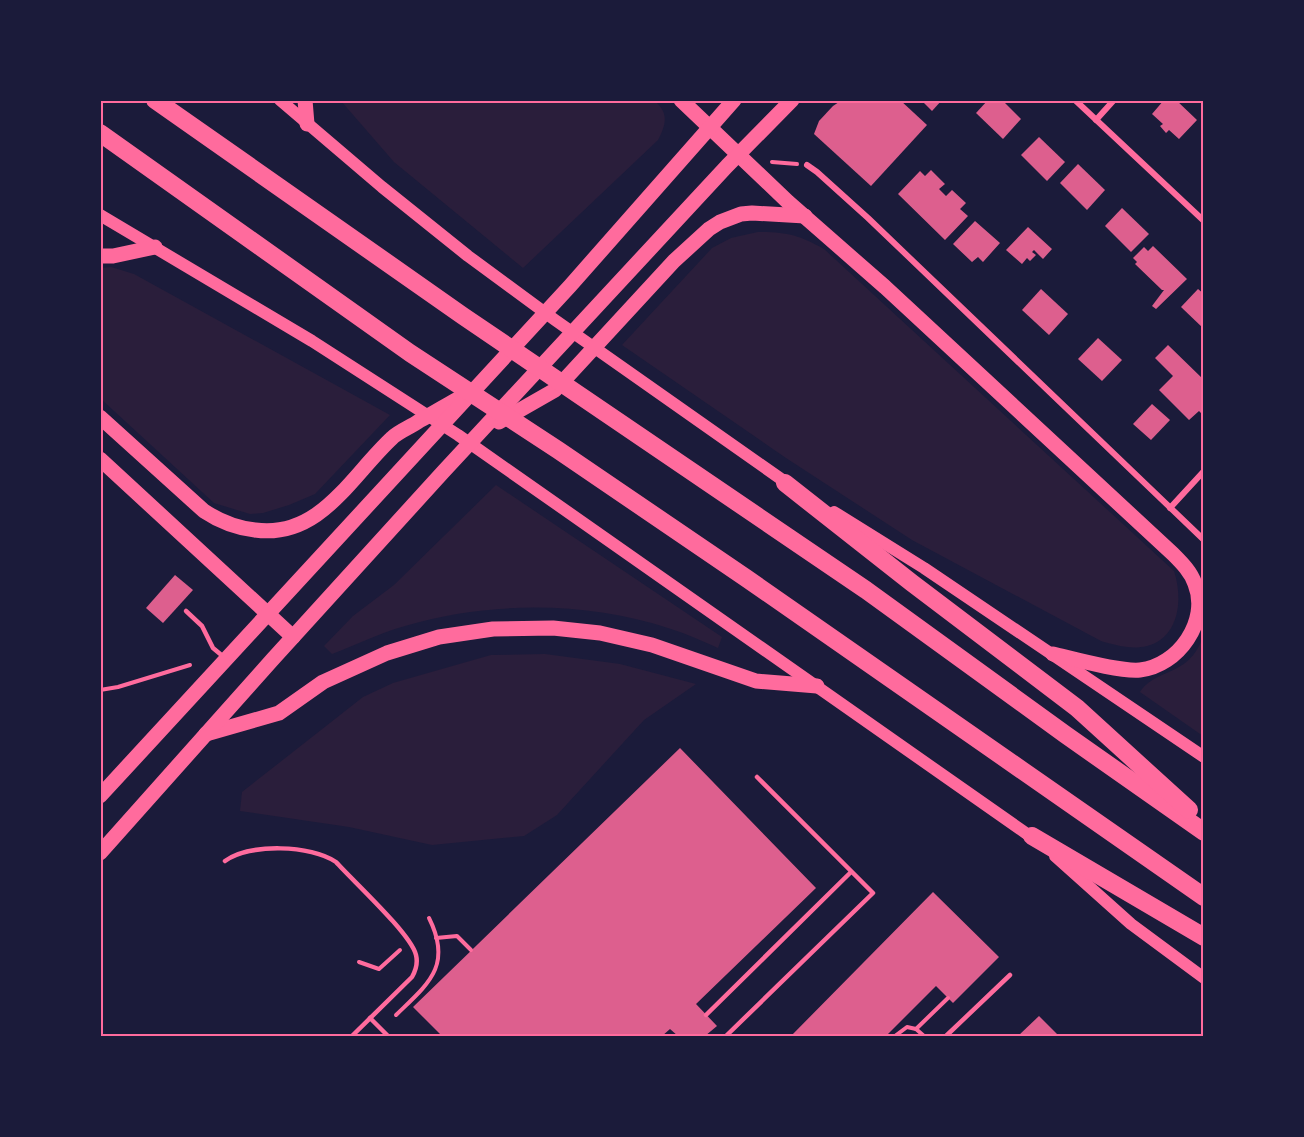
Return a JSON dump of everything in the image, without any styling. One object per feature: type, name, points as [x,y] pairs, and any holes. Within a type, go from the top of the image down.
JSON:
[{"type":"highway","points":[[155,100],[463,316],[846,576],[1203,832]]},
{"type":"highway","points":[[100,134],[410,353],[746,578],[1203,897]]},
{"type":"highway","points":[[785,483],[1077,708],[1203,823]]},
{"type":"highway","points":[[1032,836],[1203,937]]},
{"type":"main road","points":[[280,100],[417,216],[485,269],[785,483],[924,568],[1203,757]]},
{"type":"main road","points":[[304,100],[307,124]]},
{"type":"main road","points":[[681,100],[1168,550],[1192,577],[1198,598],[1197,618],[1189,638],[1175,654],[1162,663],[1150,668],[1134,670],[1053,654]]},
{"type":"main road","points":[[100,796],[570,286],[734,100]]},
{"type":"main road","points":[[100,853],[443,472],[792,100]]},
{"type":"main road","points":[[478,435],[555,390],[687,247],[720,222],[741,214],[752,213],[805,216]]},
{"type":"main road","points":[[100,215],[312,341],[449,428],[1032,836],[1131,924],[1203,978]]},
{"type":"main road","points":[[100,256],[113,256],[154,247]]},
{"type":"main road","points":[[100,417],[204,511],[225,522],[259,531],[288,529],[303,524],[317,515],[340,495],[393,436],[478,386]]},
{"type":"main road","points":[[100,459],[293,637]]},
{"type":"main road","points":[[206,734],[279,712],[323,682],[387,653],[439,637],[493,629],[553,628],[600,633],[652,645],[756,681],[817,686]]},
{"type":"street","points":[[1075,100],[1203,221]]},
{"type":"street","points":[[1096,120],[1114,100]]},
{"type":"street","points":[[807,165],[868,218],[1203,540]]},
{"type":"street","points":[[1170,508],[1203,471]]},
{"type":"lane","points":[[186,610],[206,632],[213,648],[226,660]]},
{"type":"lane","points":[[726,1036],[873,893],[757,777]]},
{"type":"lane","points":[[225,861],[233,855],[260,849],[298,851],[328,856],[399,928],[416,954],[415,971],[412,977],[352,1036]]},
{"type":"lane","points":[[706,1015],[852,872]]},
{"type":"lane","points":[[946,1036],[1010,975]]},
{"type":"lane","points":[[370,1018],[388,1036]]},
{"type":"path","points":[[771,161],[786,164]]},
{"type":"path","points":[[100,690],[118,687],[190,665]]},
{"type":"path","points":[[436,938],[457,936],[471,950]]},
{"type":"path","points":[[359,962],[380,969],[400,950]]},
{"type":"path","points":[[916,1029],[948,998]]},
{"type":"path","points":[[895,1036],[907,1027],[916,1029],[924,1036]]},
{"type":"shaded area","points":[[341,101],[655,101],[665,119],[658,140],[523,268],[394,162]]},
{"type":"shaded area","points":[[758,232],[792,235],[824,249],[1174,571],[1178,604],[1172,625],[1166,634],[1158,641],[1141,647],[1123,647],[1101,641],[912,540],[786,458],[622,345],[712,248],[731,238]]},
{"type":"shaded area","points":[[111,267],[134,274],[390,415],[315,494],[263,513],[250,514],[214,503],[101,399],[101,268]]},
{"type":"shaded area","points":[[496,485],[722,637],[718,648],[677,631],[639,620],[606,613],[538,608],[471,612],[438,618],[396,629],[332,654],[324,646],[353,616],[394,585]]},
{"type":"shaded area","points":[[1203,637],[1203,736],[1140,692],[1147,684],[1181,666],[1197,650]]},
{"type":"shaded area","points":[[545,654],[620,664],[696,684],[644,720],[557,815],[524,836],[432,845],[349,827],[240,811],[242,792],[363,697],[393,683],[491,655]]},
{"type":"building","points":[[842,100],[900,100],[927,125],[871,186],[814,134],[819,121]]},
{"type":"building","points":[[921,100],[942,100],[932,111]]},
{"type":"building","points":[[988,100],[1002,100],[1021,119],[1003,139],[976,113]]},
{"type":"building","points":[[1164,100],[1176,100],[1197,120],[1179,139],[1169,130],[1166,133],[1160,126],[1163,124],[1152,114]]},
{"type":"building","points":[[1039,137],[1065,162],[1047,181],[1021,155]]},
{"type":"building","points":[[1078,164],[1105,190],[1087,210],[1060,183]]},
{"type":"building","points":[[931,170],[945,184],[939,189],[946,196],[952,190],[966,203],[960,209],[968,216],[945,240],[898,194],[920,171],[925,176]]},
{"type":"building","points":[[1122,208],[1149,234],[1131,252],[1105,226]]},
{"type":"building","points":[[975,221],[1000,243],[983,262],[978,257],[972,262],[953,244]]},
{"type":"building","points":[[1028,227],[1052,249],[1043,259],[1034,250],[1032,252],[1036,255],[1030,261],[1027,258],[1022,264],[1006,250]]},
{"type":"building","points":[[1153,246],[1187,279],[1156,309],[1152,306],[1164,290],[1135,264],[1137,262],[1133,258],[1144,247],[1148,251]]},
{"type":"building","points":[[1041,289],[1068,314],[1049,335],[1022,310]]},
{"type":"building","points":[[1198,289],[1204,294],[1204,329],[1181,307]]},
{"type":"building","points":[[1098,338],[1122,360],[1102,381],[1078,359]]},
{"type":"building","points":[[1168,345],[1204,380],[1204,416],[1199,411],[1189,420],[1159,390],[1173,376],[1155,358]]},
{"type":"building","points":[[1152,404],[1170,420],[1151,440],[1133,424]]},
{"type":"building","points":[[175,575],[193,590],[163,623],[146,608]]},
{"type":"building","points":[[680,748],[816,888],[696,1004],[717,1026],[705,1036],[678,1036],[670,1029],[662,1036],[442,1036],[413,1007]]},
{"type":"building","points":[[933,892],[999,957],[953,1003],[936,986],[886,1036],[791,1036]]},
{"type":"building","points":[[1039,1016],[1059,1036],[1018,1036]]}]
